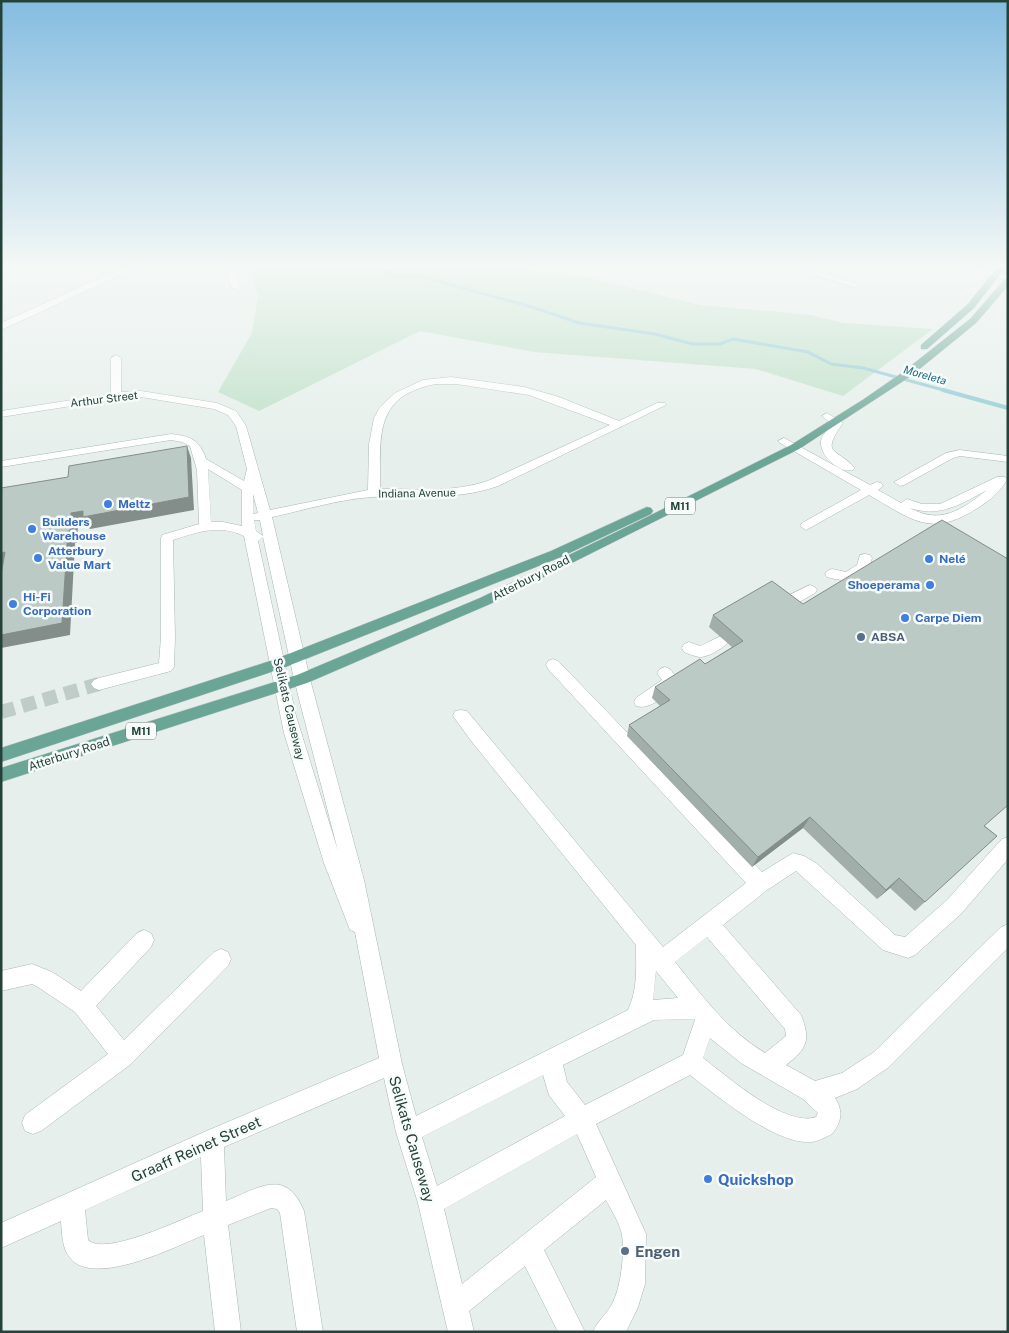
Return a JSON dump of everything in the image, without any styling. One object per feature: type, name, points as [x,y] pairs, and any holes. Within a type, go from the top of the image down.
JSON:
[{"type":"main road","name":"Atterbury Road","points":[[912,363],[949,327]]},
{"type":"main road","name":"Atterbury Road","points":[[1,775],[302,679],[485,601],[688,502],[790,444],[877,389],[965,327]]},
{"type":"main road","name":"Atterbury Road","points":[[1,755],[297,657],[556,554],[790,444]]},
{"type":"street","points":[[116,358],[116,396]]},
{"type":"street","points":[[374,493],[377,434],[380,417],[388,404],[396,397],[407,390],[427,383],[458,381],[525,391],[549,398],[617,424]]},
{"type":"street","name":"Arthur Street","points":[[1,414],[116,396],[147,394],[198,402],[222,408],[235,416]]},
{"type":"street","name":"Indiana Avenue","points":[[247,519],[374,493],[442,494],[474,490],[502,480],[617,424],[661,405]]},
{"type":"street","name":"Selikats Causeway","points":[[235,416],[244,434],[265,516],[302,679],[355,880],[391,1064],[408,1132],[430,1203],[461,1332]]},
{"type":"street","points":[[832,418],[838,424],[828,434],[826,440],[830,454],[874,488],[917,517],[936,522],[952,519],[997,483],[1008,497]]},
{"type":"street","points":[[1,464],[171,437],[185,439],[192,442],[202,461],[206,525]]},
{"type":"street","points":[[790,444],[874,488]]},
{"type":"street","points":[[900,482],[950,455],[960,453],[1008,459]]},
{"type":"street","points":[[202,461],[248,488]]},
{"type":"street","name":"Selikats Causeway","points":[[252,466],[248,488],[247,519],[281,686],[299,758],[320,823],[350,908],[367,945]]},
{"type":"street","points":[[806,526],[874,488]]},
{"type":"street","points":[[167,538],[206,525],[223,526],[252,540],[271,546]]},
{"type":"street","points":[[167,538],[218,534],[252,540]]},
{"type":"street","points":[[99,684],[166,667],[168,637],[167,538]]},
{"type":"street","points":[[832,574],[848,577],[863,567],[865,558]]},
{"type":"street","points":[[782,605],[810,590]]},
{"type":"street","points":[[689,648],[701,652],[724,640]]},
{"type":"street","points":[[553,665],[760,884]]},
{"type":"street","points":[[642,702],[670,682],[670,678],[665,673]]},
{"type":"street","points":[[461,716],[534,809],[598,882],[702,1013],[734,1045],[814,1092],[828,1107],[830,1115],[828,1122],[820,1129],[812,1131],[779,1123],[691,1062]]},
{"type":"street","points":[[661,961],[760,884],[793,862],[798,862],[809,869],[890,944],[908,948],[954,907],[1008,845]]},
{"type":"street","points":[[708,923],[798,1027],[799,1034],[796,1042],[767,1066]]},
{"type":"street","points":[[814,1092],[827,1091],[841,1085],[876,1064],[1008,934]]},
{"type":"street","points":[[82,1005],[144,940]]},
{"type":"street","points":[[636,1017],[643,1004],[646,991],[646,942]]},
{"type":"street","points":[[33,1123],[123,1056],[221,959]]},
{"type":"street","points":[[1,981],[32,974],[45,979],[82,1005],[123,1056]]},
{"type":"street","points":[[408,1132],[636,1017],[654,1010],[702,1013]]},
{"type":"street","points":[[430,1203],[582,1119],[691,1062],[702,1013]]},
{"type":"street","points":[[551,1059],[555,1082],[560,1093],[582,1119],[634,1234],[632,1284],[625,1307],[616,1323],[606,1332]]},
{"type":"street","name":"Graaff Reinet Street","points":[[1,1236],[212,1140],[391,1064]]},
{"type":"street","points":[[212,1140],[215,1218],[228,1332]]},
{"type":"street","points":[[455,1306],[610,1181]]},
{"type":"street","points":[[72,1205],[77,1248],[83,1254],[110,1257],[127,1253],[271,1196],[282,1196],[288,1200],[292,1211],[310,1332]]},
{"type":"street","points":[[529,1246],[572,1332]]},
{"type":"green space","points":[[253,327],[906,327],[933,329],[843,396],[756,369],[534,352],[420,331],[259,411],[218,392],[252,333]]},
{"type":"building","name":"Atterbury Value Mart","points":[[187,446],[189,497],[83,517],[83,511],[71,513],[70,531],[68,531],[62,623],[1,635],[1,575],[5,552],[1,553],[1,488],[68,477],[69,466]]},
{"type":"building","points":[[942,520],[1008,559],[1008,805],[984,826],[997,836],[925,902],[899,878],[886,890],[810,817],[758,857],[629,725],[670,700],[655,687],[700,659],[705,664],[743,641],[713,615],[772,581],[803,604]]},
{"type":"waterway","name":"Moreleta","points":[[608,327],[655,334],[692,344],[720,344],[733,339],[808,352],[831,364],[863,368],[947,391]]},
{"type":"waterway","name":"Moreleta","points":[[943,390],[1008,408]]},
{"type":"tunnel","points":[[1,712],[99,684]]},
{"type":"place","name":"Meltz","points":[[108,504]]},
{"type":"place","name":"Builders Warehouse","points":[[32,529]]},
{"type":"place","name":"Atterbury Value Mart","points":[[38,558]]},
{"type":"place","name":"Nelé","points":[[929,559]]},
{"type":"place","name":"Shoeperama","points":[[930,585]]},
{"type":"place","name":"Hi-Fi Corporation","points":[[13,604]]},
{"type":"place","name":"Carpe Diem","points":[[905,618]]},
{"type":"place","name":"ABSA","points":[[861,637]]},
{"type":"place","name":"Quickshop","points":[[708,1179]]},
{"type":"place","name":"Engen","points":[[625,1251]]}]
